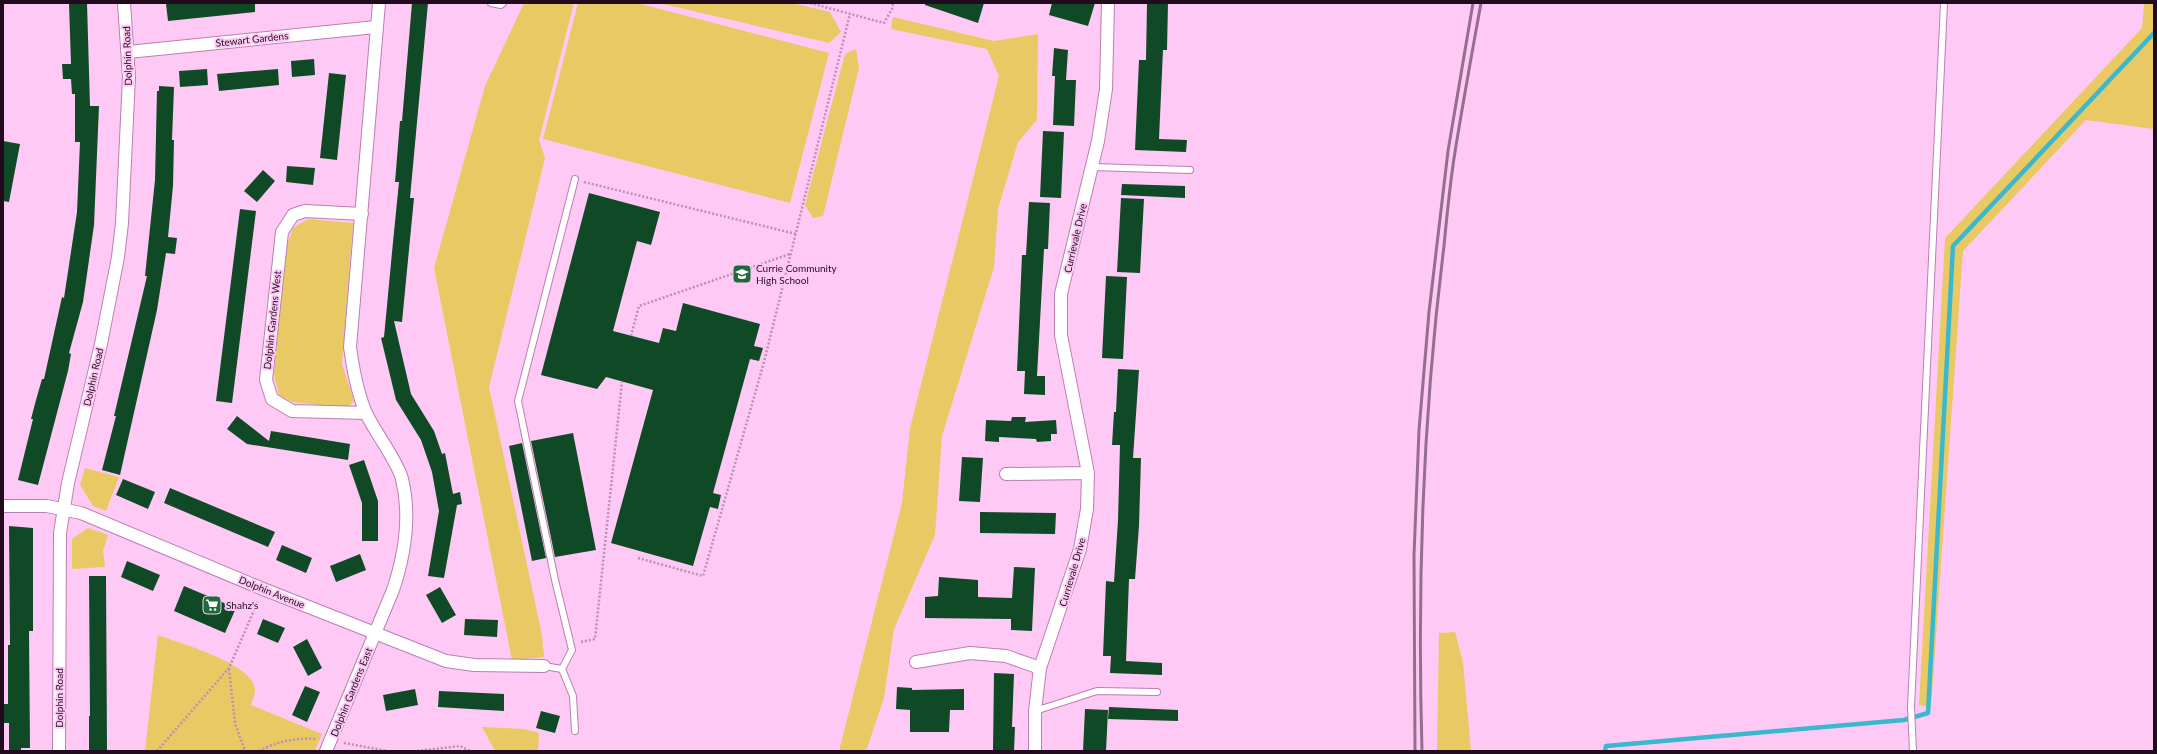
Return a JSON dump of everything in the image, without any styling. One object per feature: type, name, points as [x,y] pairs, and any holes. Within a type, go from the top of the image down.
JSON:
[{"type":"street","name":"Dolphin Road","points":[[59,751],[60,533],[63,508],[101,344],[118,257],[124,184],[128,52],[124,3]]},
{"type":"street","points":[[376,633],[402,564],[406,540],[406,508],[402,478],[366,413],[354,372],[350,347],[379,3]]},
{"type":"street","name":"Currievale Drive","points":[[1035,751],[1035,711],[1040,668],[1080,549],[1087,509],[1088,473],[1061,335],[1061,294],[1092,167],[1106,89],[1108,3]]},
{"type":"street","name":"Stewart Gardens","points":[[128,52],[376,27]]},
{"type":"street","name":"Dolphin Gardens West","points":[[362,214],[305,211],[293,215],[282,232],[266,380],[272,399],[292,411],[366,413]]},
{"type":"street","points":[[1006,474],[1088,473]]},
{"type":"street","name":"Dolphin Avenue","points":[[3,506],[47,506],[63,508],[81,513],[263,589],[446,661],[474,665],[544,666]]},
{"type":"street","name":"Dolphin Gardens East","points":[[326,751],[376,633]]},
{"type":"street","points":[[916,662],[970,653],[1006,656],[1040,668]]},
{"type":"lane","points":[[491,3],[501,5],[502,3]]},
{"type":"lane","points":[[1913,751],[1912,706],[1944,3]]},
{"type":"lane","points":[[1092,167],[1190,170]]},
{"type":"lane","points":[[575,179],[518,401],[555,580],[572,650],[562,669],[573,696],[575,731]]},
{"type":"lane","points":[[544,666],[562,669]]},
{"type":"lane","points":[[1035,711],[1097,691],[1157,692]]},
{"type":"path","points":[[810,3],[884,22],[892,9],[893,3]]},
{"type":"path","points":[[638,558],[703,576],[764,362],[850,14]]},
{"type":"path","points":[[575,179],[796,234]]},
{"type":"path","points":[[631,336],[639,306],[790,254]]},
{"type":"path","points":[[571,645],[595,639],[622,382]]},
{"type":"path","points":[[157,751],[229,668],[263,589]]},
{"type":"path","points":[[229,668],[235,723],[245,751]]},
{"type":"path","points":[[417,751],[460,746],[470,751]]},
{"type":"shaded area","points":[[524,3],[574,3],[539,140],[545,158],[489,387],[542,635],[544,657],[512,660],[434,268],[485,86]]},
{"type":"shaded area","points":[[578,3],[637,3],[829,53],[790,203],[543,139]]},
{"type":"shaded area","points":[[659,3],[792,3],[830,12],[841,32],[829,43]]},
{"type":"shaded area","points":[[2144,3],[2154,3],[2154,129],[2086,120],[1963,251],[1931,707],[1919,705],[1945,238],[2142,28]]},
{"type":"shaded area","points":[[893,17],[994,41],[1038,34],[1037,120],[1018,142],[998,209],[994,267],[942,436],[935,535],[894,629],[884,698],[866,751],[839,751],[902,503],[910,428],[999,76],[987,49],[891,29]]},
{"type":"shaded area","points":[[856,49],[859,68],[823,216],[813,218],[805,205],[845,54]]},
{"type":"shaded area","points":[[308,219],[353,223],[342,364],[354,401],[347,408],[292,402],[279,395],[274,375],[285,251],[293,228]]},
{"type":"shaded area","points":[[85,468],[119,477],[106,511],[93,506],[80,485]]},
{"type":"shaded area","points":[[88,528],[108,535],[103,551],[105,567],[72,569],[72,539]]},
{"type":"shaded area","points":[[1455,632],[1463,662],[1471,751],[1437,751],[1439,633]]},
{"type":"shaded area","points":[[158,635],[198,649],[230,663],[243,672],[252,680],[255,690],[251,705],[322,734],[315,751],[145,751]]},
{"type":"shaded area","points":[[482,727],[524,729],[539,733],[538,751],[495,751]]},
{"type":"building","points":[[87,3],[90,106],[99,106],[94,225],[83,302],[69,353],[71,354],[68,371],[38,485],[18,480],[33,419],[31,419],[42,379],[44,379],[62,297],[64,298],[77,212],[80,142],[75,142],[75,94],[72,94],[71,79],[63,79],[62,64],[71,64],[69,4]]},
{"type":"building","points":[[255,3],[255,12],[168,21],[166,4]]},
{"type":"building","points":[[412,3],[428,3],[410,198],[414,198],[402,322],[394,321],[411,394],[434,431],[442,454],[445,453],[453,494],[460,492],[462,504],[457,505],[444,578],[428,576],[439,511],[432,472],[421,440],[396,400],[381,338],[384,337],[399,182],[395,182],[400,121],[402,121]]},
{"type":"building","points":[[925,3],[984,3],[978,23],[925,5]]},
{"type":"building","points":[[1052,3],[1095,3],[1088,26],[1049,15]]},
{"type":"building","points":[[1147,3],[1168,3],[1167,50],[1163,50],[1159,139],[1187,140],[1186,152],[1135,150],[1139,60],[1146,60]]},
{"type":"building","points":[[1054,48],[1068,50],[1066,80],[1076,80],[1074,126],[1053,125],[1055,76],[1052,76]]},
{"type":"building","points":[[314,59],[315,75],[292,77],[291,61]]},
{"type":"building","points":[[207,69],[208,85],[180,87],[179,71]]},
{"type":"building","points":[[278,69],[279,85],[219,91],[217,74]]},
{"type":"building","points":[[329,73],[346,75],[337,160],[320,158]]},
{"type":"building","points":[[159,86],[174,87],[172,140],[174,140],[173,186],[168,237],[177,238],[175,254],[166,253],[157,310],[120,475],[102,470],[116,416],[114,416],[147,276],[145,276],[155,180],[157,91],[159,91]]},
{"type":"building","points":[[1043,131],[1064,132],[1061,198],[1040,197]]},
{"type":"building","points":[[3,141],[20,144],[9,202],[3,201]]},
{"type":"building","points":[[287,166],[315,168],[313,185],[286,182]]},
{"type":"building","points":[[263,170],[275,181],[257,202],[244,191]]},
{"type":"building","points":[[1122,184],[1185,186],[1185,198],[1121,195]]},
{"type":"building","points":[[589,193],[660,212],[651,245],[637,241],[613,331],[659,343],[663,328],[676,331],[683,303],[760,324],[754,346],[763,348],[759,361],[750,359],[713,493],[721,495],[718,509],[710,507],[693,566],[611,543],[653,390],[606,377],[597,389],[541,375]]},
{"type":"building","points":[[1121,198],[1144,199],[1140,273],[1117,272]]},
{"type":"building","points":[[1029,202],[1050,203],[1048,249],[1044,249],[1037,376],[1045,376],[1045,395],[1024,394],[1025,371],[1017,371],[1022,255],[1026,255]]},
{"type":"building","points":[[240,209],[256,211],[232,403],[216,401]]},
{"type":"building","points":[[1106,276],[1127,277],[1123,359],[1102,358]]},
{"type":"building","points":[[1118,369],[1139,370],[1133,458],[1141,458],[1139,526],[1135,579],[1129,579],[1126,661],[1162,663],[1162,675],[1110,673],[1111,656],[1103,656],[1106,581],[1114,582],[1118,520],[1120,445],[1112,445],[1114,412],[1116,412]]},
{"type":"building","points":[[237,416],[269,441],[271,431],[350,444],[348,460],[247,444],[227,429]]},
{"type":"building","points":[[1012,417],[1026,417],[1025,422],[1056,420],[1057,434],[1051,434],[1051,441],[1037,442],[1036,439],[999,437],[999,442],[985,441],[986,420],[1011,421]]},
{"type":"building","points":[[573,433],[596,550],[555,557],[531,441]]},
{"type":"building","points":[[522,443],[546,558],[532,561],[509,446]]},
{"type":"building","points":[[962,457],[983,458],[980,502],[959,501]]},
{"type":"building","points":[[364,460],[378,501],[378,541],[362,541],[362,503],[349,465]]},
{"type":"building","points":[[123,479],[155,492],[148,509],[116,495]]},
{"type":"building","points":[[170,488],[275,532],[268,547],[164,503]]},
{"type":"building","points":[[980,512],[1056,513],[1055,534],[980,533]]},
{"type":"building","points":[[9,526],[33,528],[33,631],[29,631],[30,748],[21,748],[21,751],[9,751],[9,723],[3,723],[3,704],[8,704],[8,645],[10,645]]},
{"type":"building","points":[[282,545],[312,558],[306,573],[276,560]]},
{"type":"building","points":[[360,554],[366,570],[336,582],[330,566]]},
{"type":"building","points":[[127,561],[160,575],[153,591],[121,577]]},
{"type":"building","points":[[1014,567],[1035,568],[1032,631],[1011,630],[1011,619],[925,618],[925,597],[938,596],[939,577],[978,580],[978,597],[1012,598]]},
{"type":"building","points":[[89,576],[106,576],[107,750],[89,750]]},
{"type":"building","points":[[184,586],[236,608],[225,633],[174,611]]},
{"type":"building","points":[[440,587],[456,615],[442,623],[426,595]]},
{"type":"building","points":[[263,619],[285,628],[278,643],[257,634]]},
{"type":"building","points":[[465,619],[498,620],[497,637],[464,635]]},
{"type":"building","points":[[307,639],[322,668],[308,676],[293,647]]},
{"type":"building","points":[[994,673],[1014,674],[1012,727],[1015,727],[1014,751],[993,751]]},
{"type":"building","points":[[305,686],[320,692],[307,722],[292,715]]},
{"type":"building","points":[[897,687],[912,688],[912,690],[964,689],[964,710],[950,710],[949,732],[910,732],[910,710],[896,709]]},
{"type":"building","points":[[415,689],[418,705],[386,711],[383,695]]},
{"type":"building","points":[[439,691],[504,694],[504,711],[438,707]]},
{"type":"building","points":[[1109,707],[1178,710],[1178,721],[1108,719]]},
{"type":"building","points":[[1085,709],[1108,710],[1106,751],[1083,751]]},
{"type":"building","points":[[541,711],[560,716],[555,733],[536,728]]},
{"type":"waterway","points":[[1605,751],[1606,746],[1904,720],[1928,713],[1953,246],[2154,33]]},
{"type":"railway","points":[[1415,751],[1414,555],[1419,430],[1429,312],[1448,151],[1473,3]]},
{"type":"railway","points":[[1422,751],[1420,624],[1426,435],[1437,309],[1452,175],[1481,3]]},
{"type":"place","name":"Currie Community High School","points":[[742,274]]},
{"type":"place","name":"Shahz's","points":[[212,605]]}]
